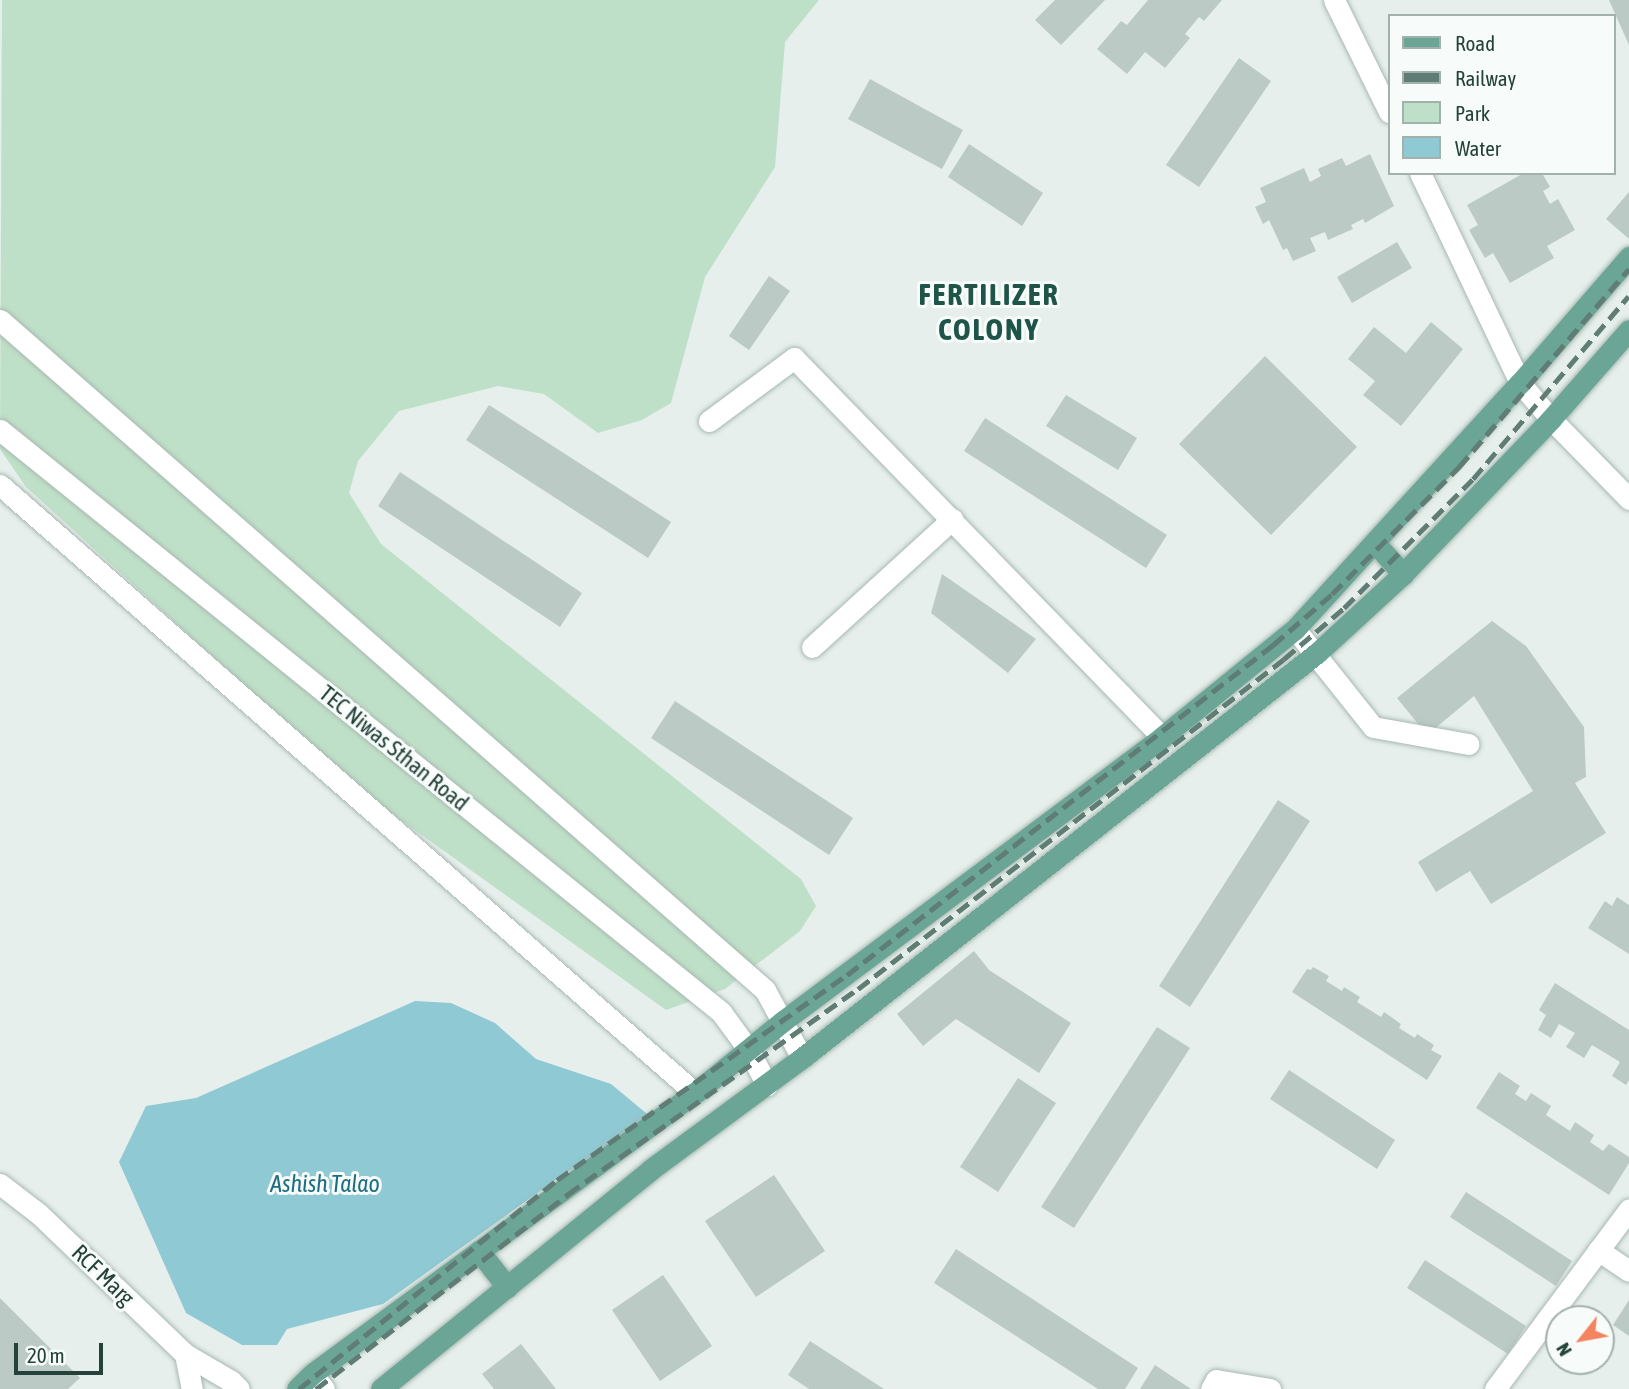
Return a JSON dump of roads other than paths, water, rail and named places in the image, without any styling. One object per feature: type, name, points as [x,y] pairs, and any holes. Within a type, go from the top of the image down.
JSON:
[{"type":"main road","points":[[311,1384],[479,1251],[695,1093],[783,1021],[1131,761],[1296,629],[1520,383],[1629,257]]},
{"type":"main road","points":[[381,1389],[650,1170],[802,1058],[1317,653],[1403,574],[1551,419],[1629,330]]},
{"type":"main road","points":[[1375,543],[1403,574]]},
{"type":"main road","points":[[1234,681],[1252,705]]},
{"type":"main road","points":[[1131,761],[1151,785]]},
{"type":"main road","points":[[479,1251],[507,1287]]},
{"type":"street","points":[[1334,0],[1388,110]]},
{"type":"street","points":[[1421,175],[1520,383],[1629,499]]},
{"type":"street","points":[[0,320],[765,990],[802,1058]]},
{"type":"street","points":[[709,421],[794,358],[1162,737]]},
{"type":"street","name":"TEC Niwas Sthan Road","points":[[0,429],[721,1012],[748,1049],[767,1085]]},
{"type":"street","points":[[0,485],[695,1093]]},
{"type":"street","points":[[812,647],[952,519]]},
{"type":"street","points":[[1296,629],[1373,727],[1468,744]]},
{"type":"street","name":"RCF Marg","points":[[0,1184],[39,1214],[185,1354],[231,1381],[239,1389]]},
{"type":"street","points":[[1495,1389],[1629,1209]]},
{"type":"street","points":[[1598,1250],[1629,1271]]},
{"type":"street","points":[[185,1354],[192,1389]]},
{"type":"street","points":[[1211,1389],[1216,1380],[1270,1389]]},
{"type":"water","name":"Ashish Talao","points":[[415,1001],[451,1003],[495,1023],[536,1059],[611,1084],[652,1118],[561,1176],[383,1304],[287,1329],[277,1345],[242,1345],[186,1313],[119,1162],[146,1106],[196,1098]]},
{"type":"railway","points":[[299,1389],[557,1180],[847,975],[1273,645],[1332,594],[1459,467],[1629,269]]},
{"type":"railway","points":[[316,1389],[568,1194],[858,989],[1284,659],[1344,608],[1473,479],[1629,296]]},
{"type":"district","name":"FERTILIZER COLONY","points":[[989,311]]}]
